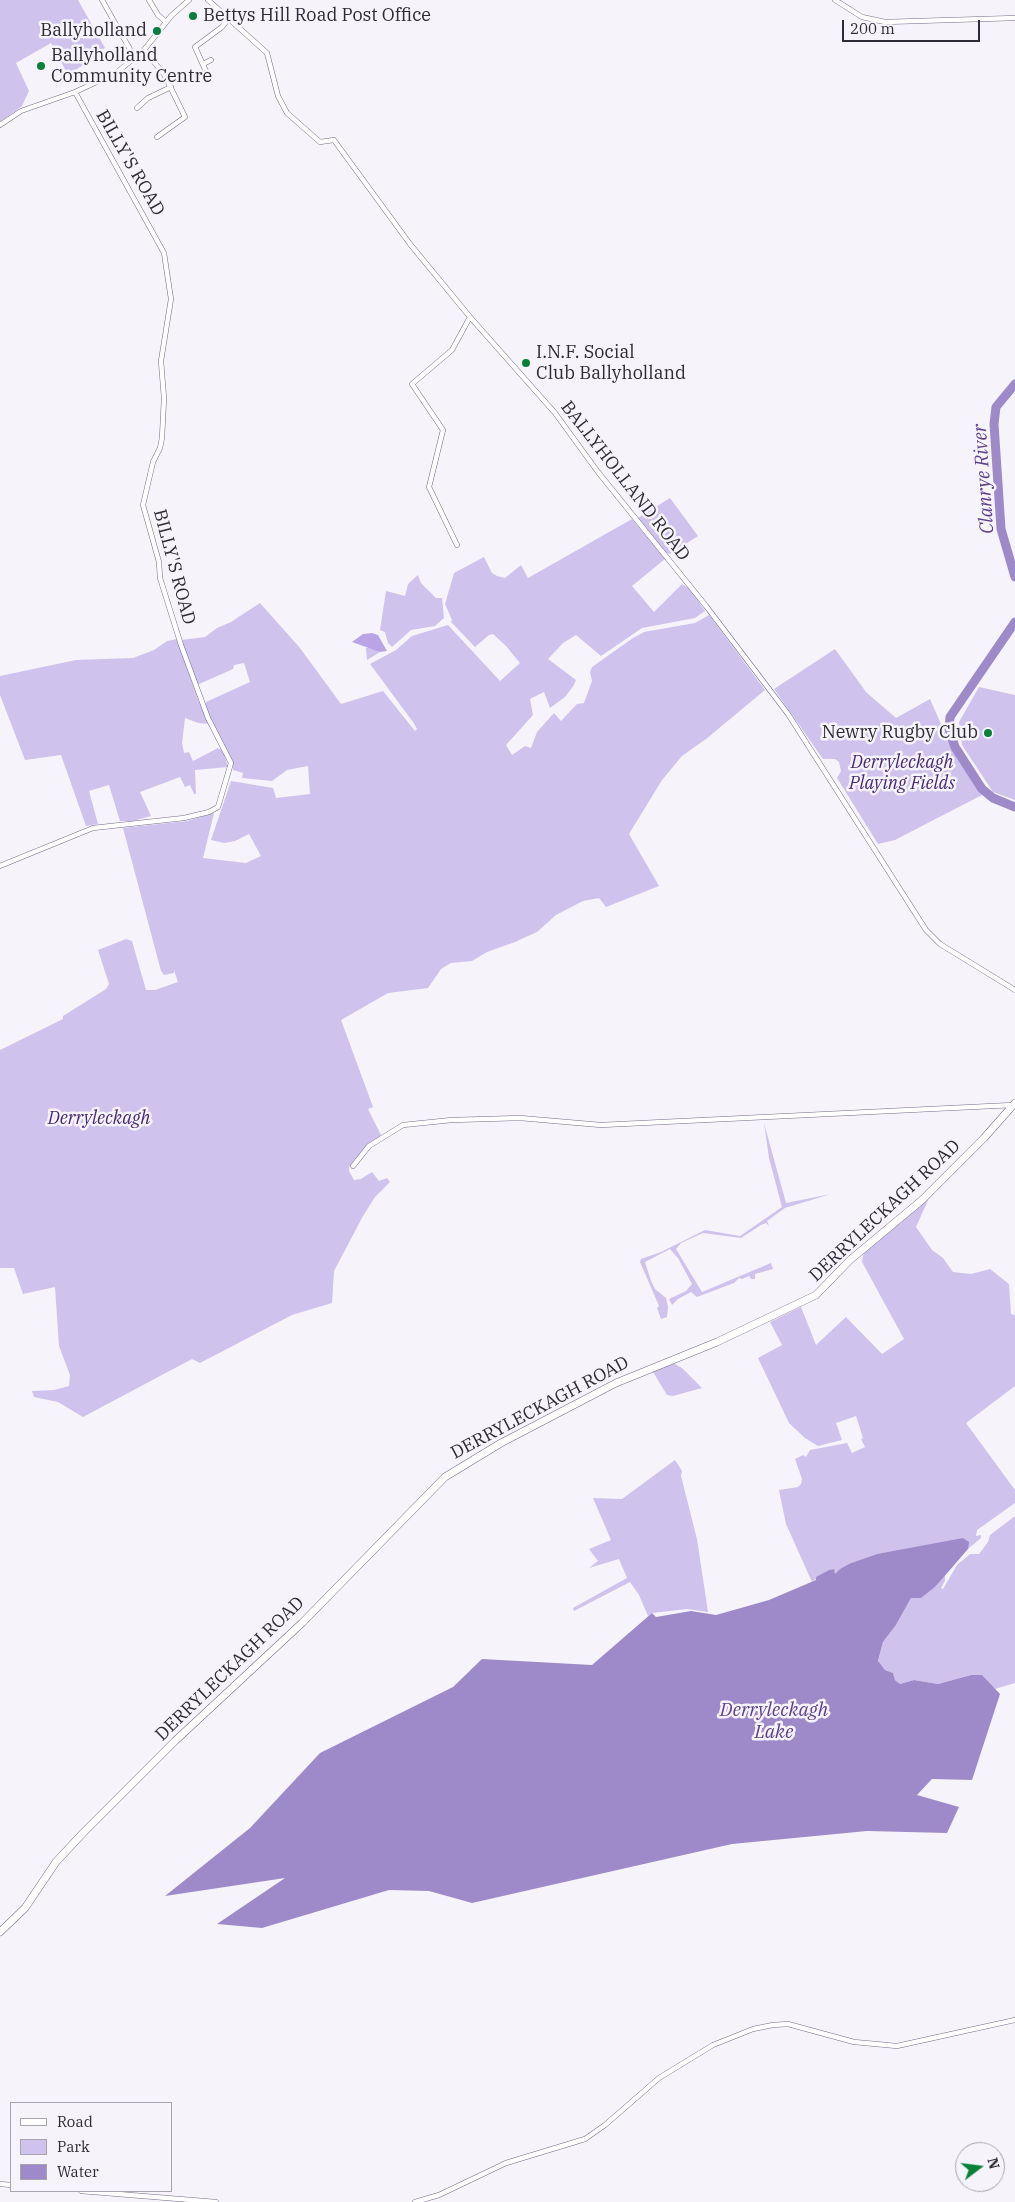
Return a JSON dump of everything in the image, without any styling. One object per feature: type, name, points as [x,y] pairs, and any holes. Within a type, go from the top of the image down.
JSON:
[{"type":"street","points":[[102,0],[135,58]]},
{"type":"street","points":[[149,0],[158,15],[166,22]]},
{"type":"street","points":[[0,125],[21,111],[75,92],[116,73],[144,50],[166,22],[189,0]]},
{"type":"street","name":"BALLYHOLLAND ROAD","points":[[208,0],[267,53],[278,96],[287,113],[320,142],[334,140],[410,244],[470,317],[555,413],[598,472],[706,606],[788,714],[926,930],[940,944],[1015,990]]},
{"type":"street","points":[[835,0],[862,17],[885,22],[1015,18]]},
{"type":"street","points":[[209,78],[195,47],[222,28],[229,18]]},
{"type":"street","points":[[144,50],[157,64],[171,86],[185,117],[157,137]]},
{"type":"street","points":[[203,64],[211,60]]},
{"type":"street","points":[[137,108],[148,98],[171,86]]},
{"type":"street","name":"BILLY'S ROAD","points":[[0,866],[93,828],[184,818],[210,812],[218,807],[230,763],[208,718],[180,645],[160,578],[159,562],[143,505],[153,462],[160,448],[162,438],[164,398],[161,359],[171,299],[164,253],[75,92]]},
{"type":"street","points":[[457,545],[429,486],[444,430],[412,384],[452,350],[470,317]]},
{"type":"street","points":[[353,1166],[369,1146],[403,1125],[473,1118],[520,1118],[601,1125],[1014,1104]]},
{"type":"street","name":"DERRYLECKAGH ROAD","points":[[0,1932],[25,1908],[56,1862],[83,1833],[175,1742],[302,1623],[445,1477],[509,1438],[616,1383],[717,1342],[816,1295],[850,1260],[922,1200],[984,1138],[1014,1104]]},
{"type":"street","points":[[415,2202],[440,2195],[506,2163],[584,2139],[605,2125],[658,2078],[713,2045],[753,2030],[773,2024],[788,2024],[854,2042],[897,2046],[1015,2020]]},
{"type":"street","points":[[93,2192],[216,2202]]},
{"type":"green space","points":[[0,0],[78,0],[105,48],[89,57],[87,52],[83,54],[86,63],[68,75],[51,43],[16,63],[29,91],[22,106],[0,122]]},
{"type":"green space","points":[[670,498],[698,536],[670,554],[665,552],[638,518]]},
{"type":"green space","name":"Derryleckagh","points":[[632,519],[665,559],[632,586],[654,612],[682,584],[690,589],[705,611],[695,618],[642,628],[601,656],[576,635],[563,643],[548,659],[576,680],[574,685],[565,697],[550,708],[544,692],[530,699],[533,715],[506,745],[512,755],[525,746],[531,748],[537,732],[554,713],[561,721],[577,704],[584,703],[592,681],[590,672],[592,667],[633,638],[644,632],[695,623],[709,615],[765,690],[706,739],[682,756],[662,780],[629,834],[659,886],[606,907],[599,898],[583,901],[556,915],[537,932],[487,952],[472,961],[451,963],[441,969],[428,988],[388,993],[341,1020],[373,1107],[368,1109],[381,1135],[380,1138],[365,1148],[349,1167],[349,1171],[354,1180],[361,1179],[372,1172],[379,1181],[387,1178],[390,1182],[375,1197],[363,1216],[334,1271],[332,1303],[292,1315],[200,1363],[192,1359],[83,1417],[58,1402],[34,1397],[32,1391],[54,1390],[69,1386],[70,1375],[59,1346],[55,1287],[23,1294],[14,1268],[0,1268],[0,1050],[63,1019],[63,1016],[106,989],[109,984],[98,950],[126,939],[132,941],[146,990],[155,990],[178,982],[174,970],[174,973],[164,975],[161,971],[123,828],[187,821],[214,813],[203,858],[246,863],[261,856],[249,834],[235,841],[224,843],[211,840],[231,781],[273,788],[276,798],[310,794],[308,766],[287,770],[272,781],[242,778],[243,773],[233,770],[232,760],[206,709],[206,702],[250,682],[244,663],[234,665],[233,669],[197,685],[181,640],[205,637],[260,603],[300,648],[341,704],[383,691],[415,731],[417,729],[413,722],[370,664],[396,650],[412,636],[448,625],[500,681],[520,663],[493,634],[489,635],[475,647],[451,622],[452,620],[445,604],[454,573],[484,557],[492,573],[497,576],[505,578],[521,565],[528,578]]},
{"type":"green space","points":[[418,575],[421,583],[436,598],[442,598],[444,618],[435,626],[411,630],[392,647],[388,643],[385,632],[380,630],[386,591],[405,596],[408,584]]},
{"type":"green space","points":[[177,639],[198,700],[210,724],[198,723],[185,718],[182,743],[184,753],[189,752],[193,761],[218,748],[223,751],[228,767],[195,770],[196,794],[194,794],[190,785],[185,787],[180,777],[140,792],[151,816],[133,821],[120,821],[109,785],[89,791],[98,824],[86,826],[61,755],[25,760],[0,695],[0,676],[76,660],[133,658],[154,650],[167,641]]},
{"type":"green space","points":[[366,648],[372,648],[380,652],[367,660]]},
{"type":"green space","name":"Derryleckagh Playing Fields","points":[[835,649],[866,692],[896,718],[930,699],[947,738],[982,795],[895,840],[878,844],[837,778],[841,771],[839,762],[835,759],[823,759],[774,689]]},
{"type":"green space","name":"Newry Rugby Club","points":[[979,687],[1015,695],[1015,800],[993,792],[962,745],[959,722]]},
{"type":"green space","points":[[764,1123],[786,1203],[831,1194],[785,1208],[767,1221],[769,1226],[766,1223],[761,1225],[741,1238],[703,1233],[681,1243],[676,1249],[702,1292],[771,1263],[773,1269],[755,1274],[755,1279],[751,1279],[749,1276],[742,1279],[739,1278],[734,1283],[697,1297],[691,1292],[678,1299],[672,1305],[669,1299],[686,1291],[692,1284],[678,1258],[670,1249],[645,1262],[655,1289],[666,1298],[668,1307],[667,1317],[661,1319],[657,1308],[659,1306],[640,1262],[641,1259],[661,1252],[705,1230],[740,1236],[782,1207],[769,1158]]},
{"type":"green space","points":[[929,1198],[916,1227],[932,1250],[943,1258],[953,1272],[971,1274],[990,1269],[1009,1284],[1011,1314],[1015,1315],[1015,1386],[966,1423],[1015,1490],[1015,1503],[977,1530],[976,1536],[981,1535],[981,1538],[968,1549],[968,1542],[877,1554],[851,1563],[835,1575],[833,1569],[825,1572],[812,1582],[786,1524],[779,1490],[798,1487],[801,1484],[802,1479],[795,1459],[803,1455],[806,1457],[810,1450],[847,1443],[852,1453],[865,1447],[861,1439],[863,1438],[856,1416],[836,1423],[842,1440],[818,1446],[805,1438],[789,1423],[758,1358],[782,1345],[770,1322],[801,1307],[816,1345],[846,1317],[882,1354],[904,1339],[862,1262],[864,1252]]},
{"type":"green space","points":[[673,1363],[682,1368],[702,1388],[673,1396],[667,1395],[653,1372]]},
{"type":"green space","points":[[675,1460],[682,1471],[681,1476],[697,1539],[708,1612],[687,1609],[652,1613],[648,1616],[639,1595],[630,1582],[574,1611],[573,1608],[627,1578],[619,1559],[589,1568],[598,1561],[589,1549],[611,1540],[593,1498],[622,1499]]},
{"type":"green space","points":[[1015,1516],[1015,1683],[995,1689],[982,1676],[971,1675],[938,1684],[914,1680],[900,1684],[895,1680],[893,1673],[885,1670],[878,1662],[883,1642],[896,1625],[911,1598],[936,1586],[945,1575],[945,1581],[941,1588],[943,1589],[957,1565],[970,1554],[979,1554],[988,1542],[990,1535]]},
{"type":"shaded area","points":[[372,633],[378,635],[387,651],[380,652],[352,642],[363,634]]},
{"type":"water","name":"Derryleckagh Lake","points":[[963,1538],[969,1542],[968,1549],[936,1586],[921,1598],[911,1598],[896,1625],[883,1642],[878,1661],[885,1670],[893,1673],[895,1680],[900,1684],[914,1680],[938,1684],[971,1675],[982,1675],[1000,1694],[972,1780],[932,1779],[917,1795],[959,1807],[947,1833],[867,1831],[732,1844],[472,1903],[429,1891],[389,1890],[262,1928],[217,1924],[285,1878],[165,1896],[250,1828],[320,1753],[453,1687],[482,1659],[592,1665],[652,1613],[656,1617],[691,1611],[716,1615],[769,1600],[816,1580],[816,1577],[829,1570],[834,1569],[835,1574],[851,1563],[877,1554]]},
{"type":"waterway","name":"Clanrye River","points":[[1015,384],[996,407],[994,424],[1001,529],[1015,577]]},
{"type":"waterway","name":"Clanrye River","points":[[1015,622],[950,717],[949,729],[955,747],[982,789],[993,798],[1015,807]]},
{"type":"place","name":"Bettys Hill Road Post Office","points":[[193,16]]},
{"type":"place","name":"Ballyholland","points":[[157,31]]},
{"type":"place","name":"Ballyholland Community Centre","points":[[41,66]]},
{"type":"place","name":"I.N.F. Social Club Ballyholland","points":[[526,363]]},
{"type":"place","name":"Newry Rugby Club","points":[[988,733]]}]
